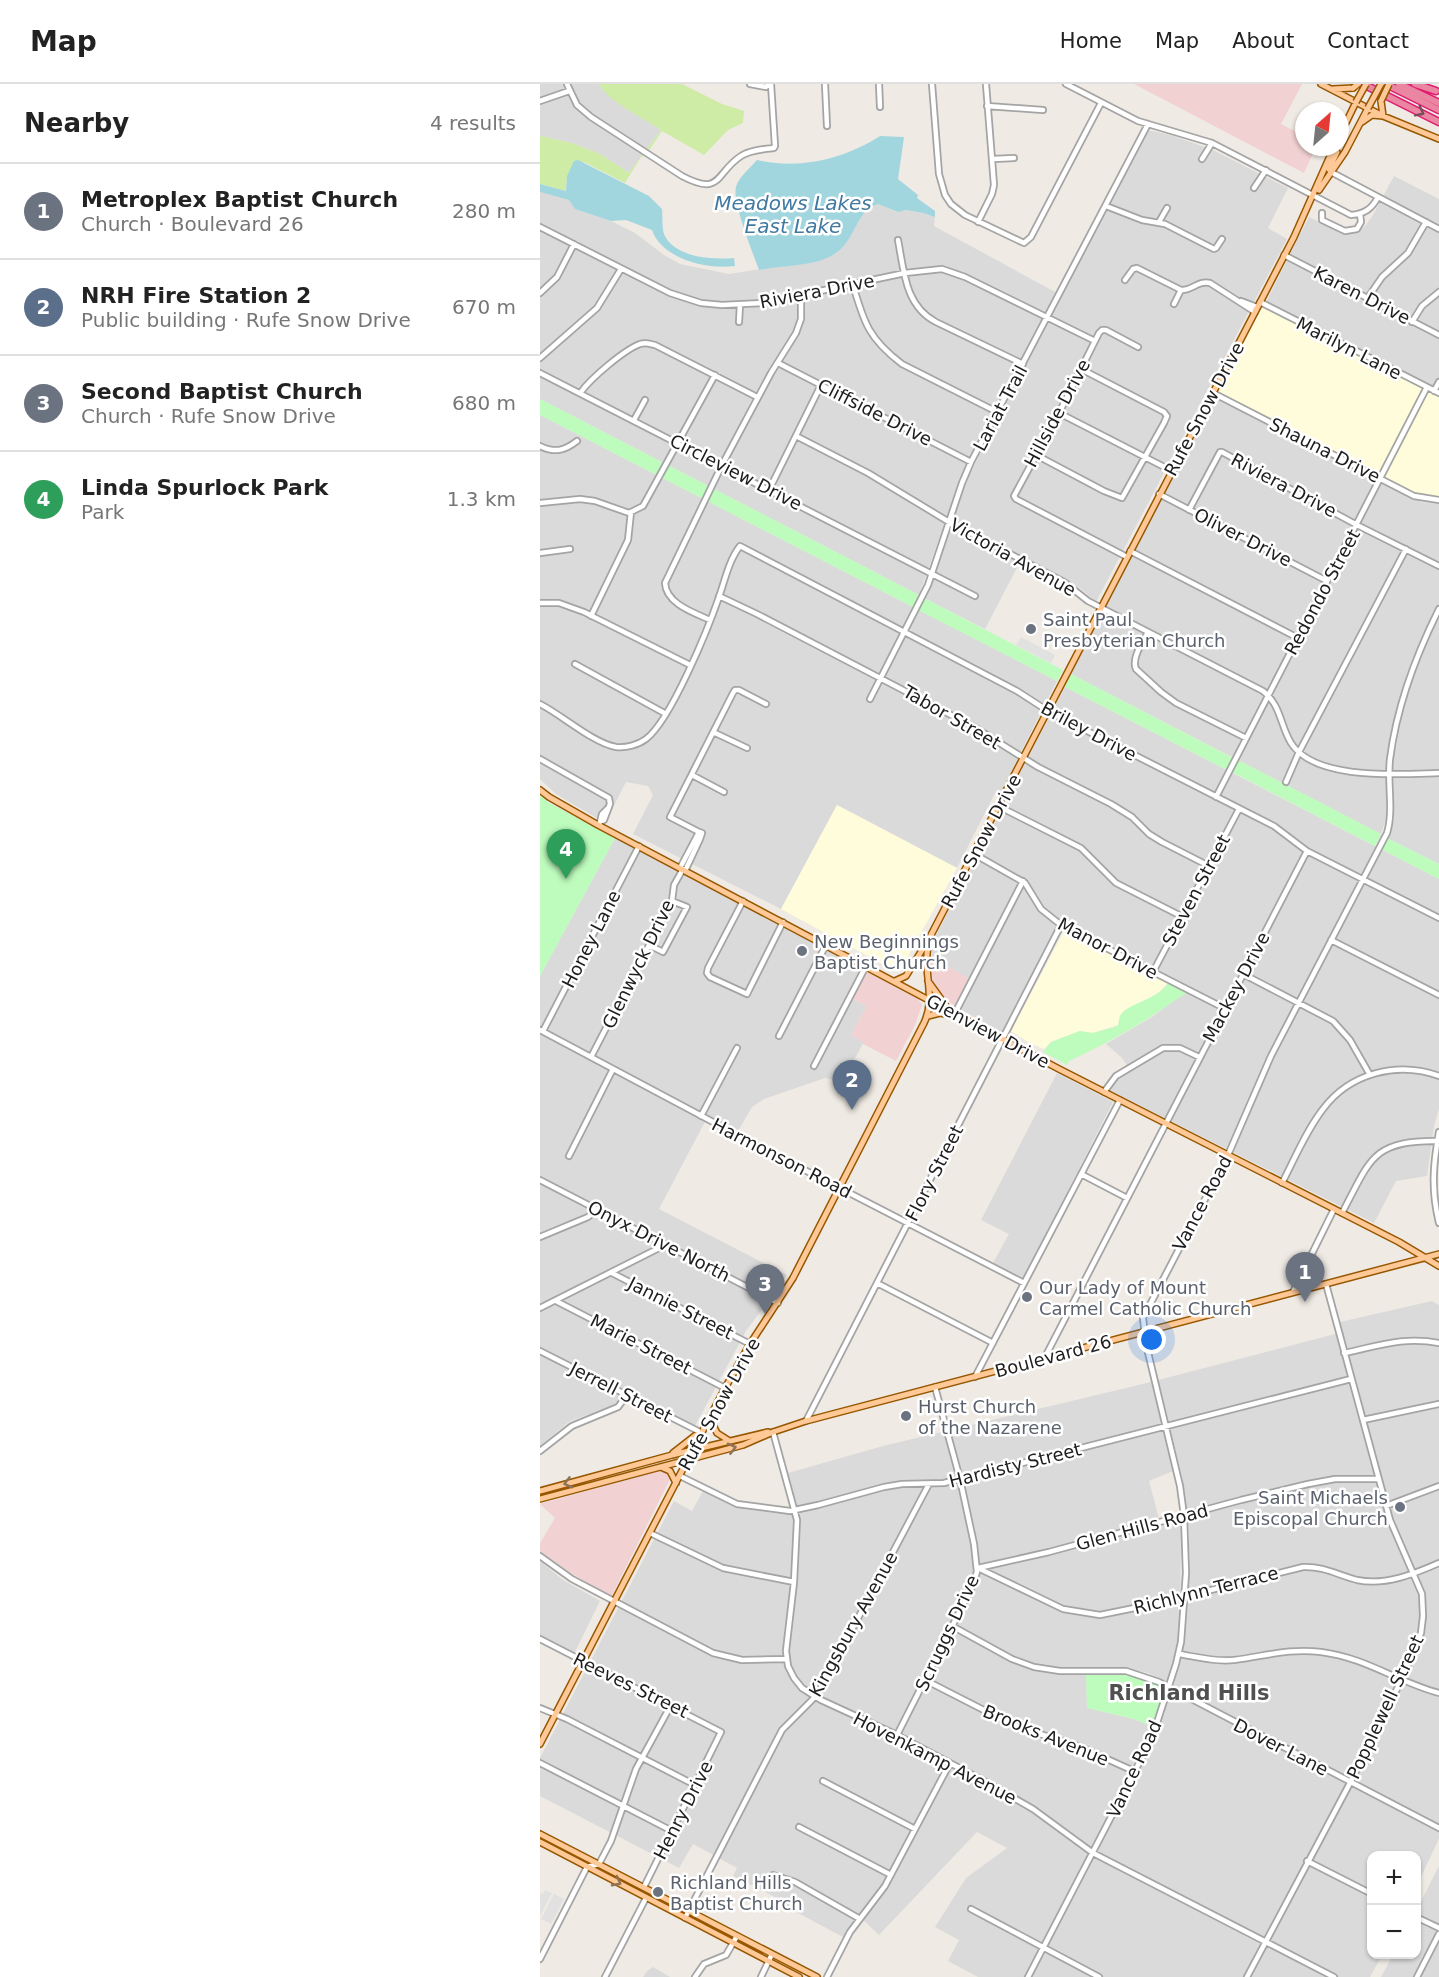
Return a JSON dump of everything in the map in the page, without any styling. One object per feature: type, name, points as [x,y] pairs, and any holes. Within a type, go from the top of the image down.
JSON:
[{"type":"highway","points":[[1364,84],[1439,122]]},
{"type":"highway","points":[[1388,84],[1439,110]]},
{"type":"highway","points":[[1399,84],[1439,104]]},
{"type":"highway","points":[[1415,84],[1438,92]]},
{"type":"highway","points":[[1421,84],[1438,92]]},
{"type":"highway","points":[[1354,85],[1369,92],[1387,96]]},
{"type":"main road","points":[[1321,84],[1383,116],[1439,139]]},
{"type":"main road","points":[[1349,116],[1364,84]]},
{"type":"main road","name":"Rufe Snow Drive","points":[[1314,196],[1359,126],[1381,84]]},
{"type":"main road","points":[[1383,116],[1381,101],[1388,84]]},
{"type":"main road","points":[[1329,88],[1343,90],[1354,85]]},
{"type":"main road","points":[[1341,94],[1347,102]]},
{"type":"main road","points":[[1359,126],[1372,116],[1383,116]]},
{"type":"main road","name":"Rufe Snow Drive","points":[[540,1744],[725,1388],[750,1344],[793,1278],[927,1017],[931,1000],[926,958],[932,935],[1284,255],[1314,196],[1330,156]]},
{"type":"main road","points":[[1331,172],[1329,169],[1335,156]]},
{"type":"main road","name":"Glenview Drive","points":[[540,790],[639,846],[1104,1092],[1342,1213],[1439,1266]]},
{"type":"main road","points":[[894,981],[906,976],[932,935]]},
{"type":"main road","points":[[928,981],[952,1011]]},
{"type":"main road","points":[[927,1017],[940,1012],[964,1018]]},
{"type":"main road","name":"Boulevard 26","points":[[540,1499],[743,1445],[806,1421],[1439,1254]]},
{"type":"main road","points":[[710,1418],[717,1433],[730,1440]]},
{"type":"main road","name":"Boulevard 26","points":[[540,1491],[730,1440],[773,1432]]},
{"type":"main road","points":[[672,1455],[696,1435],[702,1434]]},
{"type":"main road","points":[[660,1466],[670,1471],[676,1483]]},
{"type":"main road","points":[[596,1475],[597,1483]]},
{"type":"main road","points":[[540,1834],[817,1977]]},
{"type":"main road","points":[[540,1842],[799,1977]]},
{"type":"street","points":[[567,84],[577,105],[591,117],[697,184],[713,183],[723,176],[741,156],[776,146],[770,84],[766,87],[750,84]]},
{"type":"street","points":[[825,84],[827,126]]},
{"type":"street","points":[[879,84],[880,108]]},
{"type":"street","points":[[932,84],[939,174],[943,189],[951,204],[978,222],[1024,243],[1029,240],[1101,103]]},
{"type":"street","points":[[978,222],[992,194],[993,159],[986,84]]},
{"type":"street","points":[[1066,84],[1148,124],[1212,143],[1351,215],[1368,211],[1378,197]]},
{"type":"street","points":[[540,101],[569,91]]},
{"type":"street","points":[[987,106],[1042,110]]},
{"type":"street","name":"Lariat Trail","points":[[870,699],[931,574],[971,462],[1148,124]]},
{"type":"street","points":[[1202,159],[1212,143]]},
{"type":"street","points":[[993,159],[1014,158]]},
{"type":"street","points":[[1254,188],[1266,170]]},
{"type":"street","points":[[1331,172],[1439,229]]},
{"type":"street","points":[[1106,206],[1142,220],[1159,222],[1214,249],[1221,239]]},
{"type":"street","points":[[1159,222],[1167,208]]},
{"type":"street","points":[[1322,213],[1322,220],[1345,231],[1357,229],[1361,222],[1360,214]]},
{"type":"street","points":[[1367,299],[1382,277],[1408,253],[1426,222]]},
{"type":"street","name":"Riviera Drive","points":[[540,227],[682,298],[701,303],[740,305],[763,303],[930,269],[948,271],[1095,341]]},
{"type":"street","points":[[898,240],[909,293],[927,317],[1023,364]]},
{"type":"street","points":[[540,293],[557,277],[574,244]]},
{"type":"street","name":"Karen Drive","points":[[1284,255],[1439,335]]},
{"type":"street","points":[[1125,280],[1133,269],[1137,268],[1181,290],[1174,304]]},
{"type":"street","points":[[540,358],[597,308],[621,269]]},
{"type":"street","name":"Marilyn Lane","points":[[1181,290],[1188,290],[1205,282],[1214,285],[1233,298],[1257,307],[1437,392]]},
{"type":"street","points":[[853,285],[868,329],[883,348],[903,364],[997,412]]},
{"type":"street","points":[[1412,322],[1422,306],[1439,292]]},
{"type":"street","points":[[710,621],[670,597],[665,585],[669,572],[757,397],[791,344],[800,324],[801,296]]},
{"type":"street","points":[[739,322],[740,305]]},
{"type":"street","name":"Hillside Drive","points":[[1128,554],[1014,498],[1102,330],[1138,347]]},
{"type":"street","points":[[581,393],[592,379],[628,351],[646,343],[655,345],[757,397]]},
{"type":"street","name":"Cliffside Drive","points":[[778,363],[971,462]]},
{"type":"street","points":[[1036,455],[1122,498],[1167,416],[1164,412],[1081,369]]},
{"type":"street","name":"Circleview Drive","points":[[540,373],[975,596]]},
{"type":"street","points":[[540,503],[595,501],[615,509],[631,512],[646,503],[715,375]]},
{"type":"street","points":[[1437,392],[1439,382]]},
{"type":"street","points":[[769,489],[821,385]]},
{"type":"street","name":"Redondo Street","points":[[1216,797],[1427,387]]},
{"type":"street","name":"Shauna Drive","points":[[1213,393],[1418,498],[1439,500]]},
{"type":"street","points":[[634,420],[645,400]]},
{"type":"street","points":[[1059,413],[1172,471]]},
{"type":"street","name":"Victoria Avenue","points":[[796,436],[868,473],[949,522],[1064,582],[1100,608],[1268,695]]},
{"type":"street","points":[[540,446],[559,451],[577,441]]},
{"type":"street","name":"Riviera Drive","points":[[1189,510],[1222,452],[1357,525],[1439,566]]},
{"type":"street","name":"Oliver Drive","points":[[1159,494],[1327,581]]},
{"type":"street","points":[[591,616],[628,540],[631,512]]},
{"type":"street","name":"Briley Drive","points":[[720,596],[740,546],[1017,691],[1048,711],[1274,826],[1307,851],[1439,918]]},
{"type":"street","points":[[540,553],[570,549]]},
{"type":"street","points":[[1286,782],[1299,752],[1406,549]]},
{"type":"street","points":[[1128,554],[1298,638]]},
{"type":"street","points":[[540,705],[615,747],[627,747],[643,741],[653,733],[666,714],[720,596]]},
{"type":"street","name":"Tabor Street","points":[[720,596],[974,727],[1024,758],[1111,804],[1132,817],[1161,842],[1209,866]]},
{"type":"street","points":[[540,603],[559,603],[591,616],[690,665]]},
{"type":"street","name":"Vance Road","points":[[1028,1977],[1152,1738],[1179,1654],[1183,1631],[1186,1555],[1184,1516],[1180,1486],[1142,1321],[1228,1155],[1260,1078],[1389,826],[1389,772],[1397,720],[1409,674],[1439,609]]},
{"type":"street","points":[[1148,632],[1135,658],[1136,669],[1176,703],[1246,738]]},
{"type":"street","points":[[575,664],[666,714]]},
{"type":"street","points":[[724,792],[692,775],[735,690],[766,704]]},
{"type":"street","points":[[1268,695],[1275,702],[1292,744],[1299,752],[1316,763],[1334,770],[1439,773]]},
{"type":"street","points":[[713,732],[747,748]]},
{"type":"street","points":[[540,759],[609,798],[610,804],[602,813],[600,823]]},
{"type":"street","name":"Glenwyck Drive","points":[[591,1058],[672,901],[674,885],[699,832],[670,817],[692,775]]},
{"type":"street","points":[[998,806],[1081,848],[1116,883],[1183,917]]},
{"type":"street","name":"Steven Street","points":[[1153,972],[1239,809]]},
{"type":"street","name":"Honey Lane","points":[[542,1031],[639,846]]},
{"type":"street","name":"Mackey Drive","points":[[1044,1359],[1307,851]]},
{"type":"street","name":"Manor Drive","points":[[974,854],[1023,881],[1029,887],[1041,909],[1061,925],[1224,1008]]},
{"type":"street","points":[[952,1011],[1023,881]]},
{"type":"street","points":[[649,945],[663,952],[687,907],[672,901]]},
{"type":"street","points":[[743,901],[707,974],[710,977],[747,994],[783,922]]},
{"type":"street","name":"Flory Street","points":[[806,1421],[1061,925]]},
{"type":"street","points":[[1331,940],[1439,995]]},
{"type":"street","points":[[779,1036],[826,945]]},
{"type":"street","points":[[814,1066],[866,966]]},
{"type":"street","points":[[1243,974],[1327,1017],[1340,1028],[1361,1058],[1370,1076]]},
{"type":"street","name":"Harmonson Road","points":[[542,1031],[1024,1283]]},
{"type":"street","points":[[701,1116],[737,1048]]},
{"type":"street","points":[[1104,1092],[1116,1076],[1163,1048],[1180,1048],[1199,1057]]},
{"type":"street","points":[[1282,1183],[1323,1108],[1349,1085],[1390,1069],[1419,1070],[1439,1076]]},
{"type":"street","points":[[569,1156],[613,1070]]},
{"type":"street","points":[[975,1377],[1120,1100]]},
{"type":"street","points":[[1439,1132],[1433,1182],[1439,1223]]},
{"type":"street","points":[[1342,1213],[1371,1161],[1382,1152],[1406,1141],[1437,1141]]},
{"type":"street","points":[[1081,1173],[1127,1198]]},
{"type":"street","name":"Onyx Drive North","points":[[540,1180],[778,1303]]},
{"type":"street","points":[[540,1237],[588,1217],[598,1209]]},
{"type":"street","points":[[1293,1292],[1334,1209]]},
{"type":"street","points":[[540,1308],[667,1244]]},
{"type":"street","name":"Jannie Street","points":[[612,1273],[750,1344]]},
{"type":"street","points":[[877,1283],[993,1343]]},
{"type":"street","name":"Popplewell Street","points":[[1247,1977],[1350,1783],[1402,1679],[1419,1642],[1423,1616],[1422,1594],[1395,1534],[1386,1506],[1326,1284]]},
{"type":"street","name":"Marie Street","points":[[556,1301],[725,1388]]},
{"type":"street","points":[[1344,1353],[1403,1340],[1439,1343]]},
{"type":"street","name":"Jerrell Street","points":[[540,1352],[702,1434]]},
{"type":"street","name":"Hardisty Street","points":[[680,1476],[737,1504],[790,1511],[884,1487],[960,1479],[1352,1379]]},
{"type":"street","name":"Scruggs Drive","points":[[897,1735],[971,1589],[978,1568],[975,1544],[960,1479],[935,1387]]},
{"type":"street","points":[[540,1451],[572,1426],[618,1407],[627,1395]]},
{"type":"street","points":[[1362,1420],[1439,1404]]},
{"type":"street","points":[[540,1556],[561,1573],[713,1653],[742,1660],[787,1659],[797,1520],[773,1432]]},
{"type":"street","name":"Glen Hills Road","points":[[978,1568],[1049,1552],[1308,1484],[1347,1478],[1378,1479]]},
{"type":"street","name":"Kingsbury Avenue","points":[[685,1918],[782,1730],[815,1697],[929,1484]]},
{"type":"street","points":[[1386,1506],[1439,1486]]},
{"type":"street","points":[[650,1533],[723,1568],[794,1582]]},
{"type":"street","name":"Richlynn Terrace","points":[[978,1568],[1063,1609],[1086,1614],[1116,1613],[1303,1567],[1325,1568],[1365,1581],[1382,1581],[1439,1563]]},
{"type":"street","name":"Dover Lane","points":[[952,1626],[1012,1659],[1034,1667],[1060,1671],[1126,1671],[1144,1676],[1439,1828]]},
{"type":"street","name":"Reeves Street","points":[[540,1639],[721,1732]]},
{"type":"street","points":[[1179,1654],[1228,1660],[1296,1651],[1320,1652],[1360,1661],[1413,1685],[1439,1693]]},
{"type":"street","name":"Hovenkamp Avenue","points":[[787,1659],[798,1684],[815,1697],[897,1735],[950,1763],[1033,1809],[1094,1852],[1334,1977]]},
{"type":"street","name":"Brooks Avenue","points":[[925,1680],[1015,1726],[1078,1746],[1136,1772]]},
{"type":"street","points":[[540,1959],[587,1867],[599,1864],[611,1841],[636,1769],[671,1705]]},
{"type":"street","points":[[540,1707],[695,1785]]},
{"type":"street","name":"Henry Drive","points":[[644,1887],[721,1732]]},
{"type":"street","points":[[540,1763],[672,1831]]},
{"type":"street","points":[[826,1977],[850,1932],[885,1886],[950,1763]]},
{"type":"street","points":[[823,1781],[915,1829]]},
{"type":"street","points":[[799,1827],[891,1875]]},
{"type":"street","points":[[1307,1861],[1367,1892]]},
{"type":"street","points":[[765,1879],[773,1875],[789,1880],[860,1919]]},
{"type":"street","points":[[605,1977],[646,1898]]},
{"type":"street","points":[[971,1910],[1099,1977]]},
{"type":"street","points":[[1421,1919],[1439,1928]]},
{"type":"street","points":[[1417,1977],[1439,1934]]},
{"type":"street","points":[[695,1977],[704,1964],[726,1955],[737,1936]]},
{"type":"street","points":[[761,1977],[772,1954]]},
{"type":"shaded area","points":[[540,84],[599,84],[615,100],[661,130],[629,173],[600,154],[572,143],[540,136]]},
{"type":"shaded area","points":[[1134,84],[1302,84],[1281,124],[1295,131],[1295,156],[1312,156],[1304,173]]},
{"type":"shaded area","points":[[1148,130],[1213,150],[1288,188],[1268,228],[1287,239],[1096,602],[1080,588],[1022,558],[985,629],[924,598],[966,481]]},
{"type":"shaded area","points":[[1394,176],[1439,199],[1439,391],[1266,302],[1309,217],[1342,233],[1356,233],[1373,215]]},
{"type":"shaded area","points":[[540,192],[569,200],[575,209],[611,221],[635,233],[680,264],[729,274],[824,259],[837,253],[866,210],[878,204],[897,212],[906,210],[935,217],[934,226],[1057,293],[959,482],[919,595],[540,399]]},
{"type":"shaded area","points":[[1263,306],[1423,389],[1379,474],[1218,393]]},
{"type":"shaded area","points":[[1428,390],[1439,396],[1439,498],[1418,495],[1384,478]]},
{"type":"shaded area","points":[[1215,398],[1421,502],[1439,504],[1439,605],[1410,664],[1391,730],[1386,777],[1386,819],[1381,834],[1071,674]]},
{"type":"shaded area","points":[[540,415],[1057,681],[998,797],[994,795],[957,868],[837,805],[781,909],[633,834],[653,795],[648,786],[626,782],[605,823],[556,794],[540,779]]},
{"type":"shaded area","points":[[1439,618],[1439,864],[1387,838],[1394,819],[1393,762],[1404,706],[1416,665]]},
{"type":"shaded area","points":[[1021,637],[1055,655],[1051,663],[1016,645]]},
{"type":"shaded area","points":[[1065,687],[1439,879],[1439,1109],[1434,1126],[1427,1176],[1396,1181],[1374,1223],[1109,1090],[1118,1078],[1130,1070],[1122,1058],[1106,1044],[1152,1017],[1191,987],[1061,920],[1003,1033],[955,1006],[970,979],[931,958],[934,939]]},
{"type":"shaded area","points":[[837,805],[957,868],[903,965],[888,967],[781,909]]},
{"type":"shaded area","points":[[615,838],[867,971],[853,999],[867,1006],[851,1035],[864,1042],[842,1081],[825,1078],[764,1099],[752,1107],[738,1131],[708,1116],[659,1209],[787,1275],[746,1331],[695,1426],[627,1390],[612,1406],[570,1421],[540,1446],[540,976]]},
{"type":"shaded area","points":[[1064,931],[1168,983],[1155,996],[1125,1011],[1120,1016],[1118,1025],[1093,1033],[1080,1031],[1051,1042],[1044,1049],[1011,1031]]},
{"type":"shaded area","points":[[931,958],[970,979],[955,1006],[944,998],[934,985]]},
{"type":"shaded area","points":[[867,972],[918,999],[922,1005],[915,1025],[896,1061],[851,1035],[867,1006],[853,999]]},
{"type":"shaded area","points":[[1057,1073],[1113,1102],[1023,1279],[993,1263],[1009,1234],[981,1220]]},
{"type":"shaded area","points":[[1432,1301],[1439,1305],[1439,1839],[1421,1877],[1421,1851],[1367,1851],[1367,1959],[1380,1959],[1370,1977],[1032,1977],[1098,1851],[1161,1721],[1181,1662],[1188,1603],[1189,1532],[1182,1476],[1158,1380],[1343,1332],[1340,1322]]},
{"type":"shaded area","points":[[1151,1382],[1173,1471],[1149,1481],[1161,1526],[1181,1521],[1180,1626],[1172,1668],[1167,1682],[1148,1673],[1119,1667],[1086,1668],[1087,1708],[1134,1719],[1151,1726],[1113,1809],[1024,1977],[978,1977],[948,1961],[959,1940],[935,1927],[966,1878],[1007,1848],[977,1832],[879,1935],[859,1916],[843,1937],[783,1905],[785,1902],[733,1876],[737,1868],[693,1844],[679,1868],[540,1796],[540,1758],[674,1501],[692,1511],[703,1491],[732,1505],[789,1514],[798,1513],[788,1473],[883,1446]]},
{"type":"shaded area","points":[[657,1471],[672,1475],[611,1597],[540,1551],[540,1543],[555,1518],[540,1504]]},
{"type":"shaded area","points":[[540,1561],[563,1580],[600,1601],[574,1654],[540,1635]]},
{"type":"shaded area","points":[[1439,1866],[1439,1977],[1381,1977],[1391,1959],[1421,1959],[1421,1901]]},
{"type":"shaded area","points":[[545,1890],[552,1893],[540,1916],[540,1893],[543,1894]]},
{"type":"shaded area","points":[[554,1894],[564,1899],[551,1924],[541,1919]]},
{"type":"shaded area","points":[[653,1967],[670,1977],[643,1977]]},
{"type":"green space","points":[[599,84],[682,84],[722,104],[744,111],[743,123],[728,130],[704,155],[662,131],[646,155],[641,157],[625,183],[584,162],[567,176],[566,191],[540,184],[540,136],[572,143],[600,154],[629,173],[661,130],[617,103]]},
{"type":"green space","points":[[540,399],[919,595],[913,607],[540,415]]},
{"type":"green space","points":[[924,598],[1063,670],[1057,681],[918,610]]},
{"type":"green space","points":[[1071,674],[1233,758],[1227,770],[1065,687]]},
{"type":"green space","points":[[1238,760],[1381,834],[1375,846],[1232,772]]},
{"type":"green space","points":[[540,795],[549,803],[615,838],[540,976]]},
{"type":"green space","points":[[1387,838],[1439,864],[1439,879],[1381,849]]},
{"type":"green space","points":[[1168,983],[1186,993],[1129,1030],[1069,1061],[1067,1065],[1043,1052],[1051,1042],[1080,1031],[1093,1033],[1118,1026],[1120,1016],[1124,1012],[1157,994]]},
{"type":"green space","points":[[1112,1673],[1142,1678],[1166,1689],[1151,1726],[1134,1719],[1087,1708],[1086,1674]]},
{"type":"water","name":"Meadows Lakes East Lake","points":[[880,136],[904,137],[898,179],[918,195],[917,198],[935,211],[935,217],[906,210],[898,212],[878,204],[866,211],[841,249],[828,258],[759,270],[737,204],[736,187],[745,173],[757,160],[789,164],[821,160],[852,151]]},
{"type":"water","points":[[578,160],[649,196],[662,209],[664,235],[679,250],[707,258],[734,258],[735,266],[712,266],[687,260],[665,248],[657,240],[652,230],[626,220],[611,221],[575,209],[569,200],[540,192],[540,184],[566,191],[567,176],[574,161]]},
{"type":"place","name":"Saint Paul Presbyterian Church","points":[[1031,629]]},
{"type":"place","name":"Linda Spurlock Park","points":[[566,879]]},
{"type":"place","name":"New Beginnings Baptist Church","points":[[802,951]]},
{"type":"place","name":"NRH Fire Station 2","points":[[852,1110]]},
{"type":"place","name":"Our Lady of Mount Carmel Catholic Church","points":[[1027,1297]]},
{"type":"place","name":"Metroplex Baptist Church","points":[[1305,1302]]},
{"type":"place","name":"Second Baptist Church","points":[[765,1314]]},
{"type":"place","name":"Hurst Church of the Nazarene","points":[[906,1416]]},
{"type":"place","name":"Saint Michaels Episcopal Church","points":[[1400,1507]]},
{"type":"place","name":"Richland Hills Baptist Church","points":[[658,1892]]},
{"type":"district","name":"Richland Hills","points":[[1189,1693]]}]
